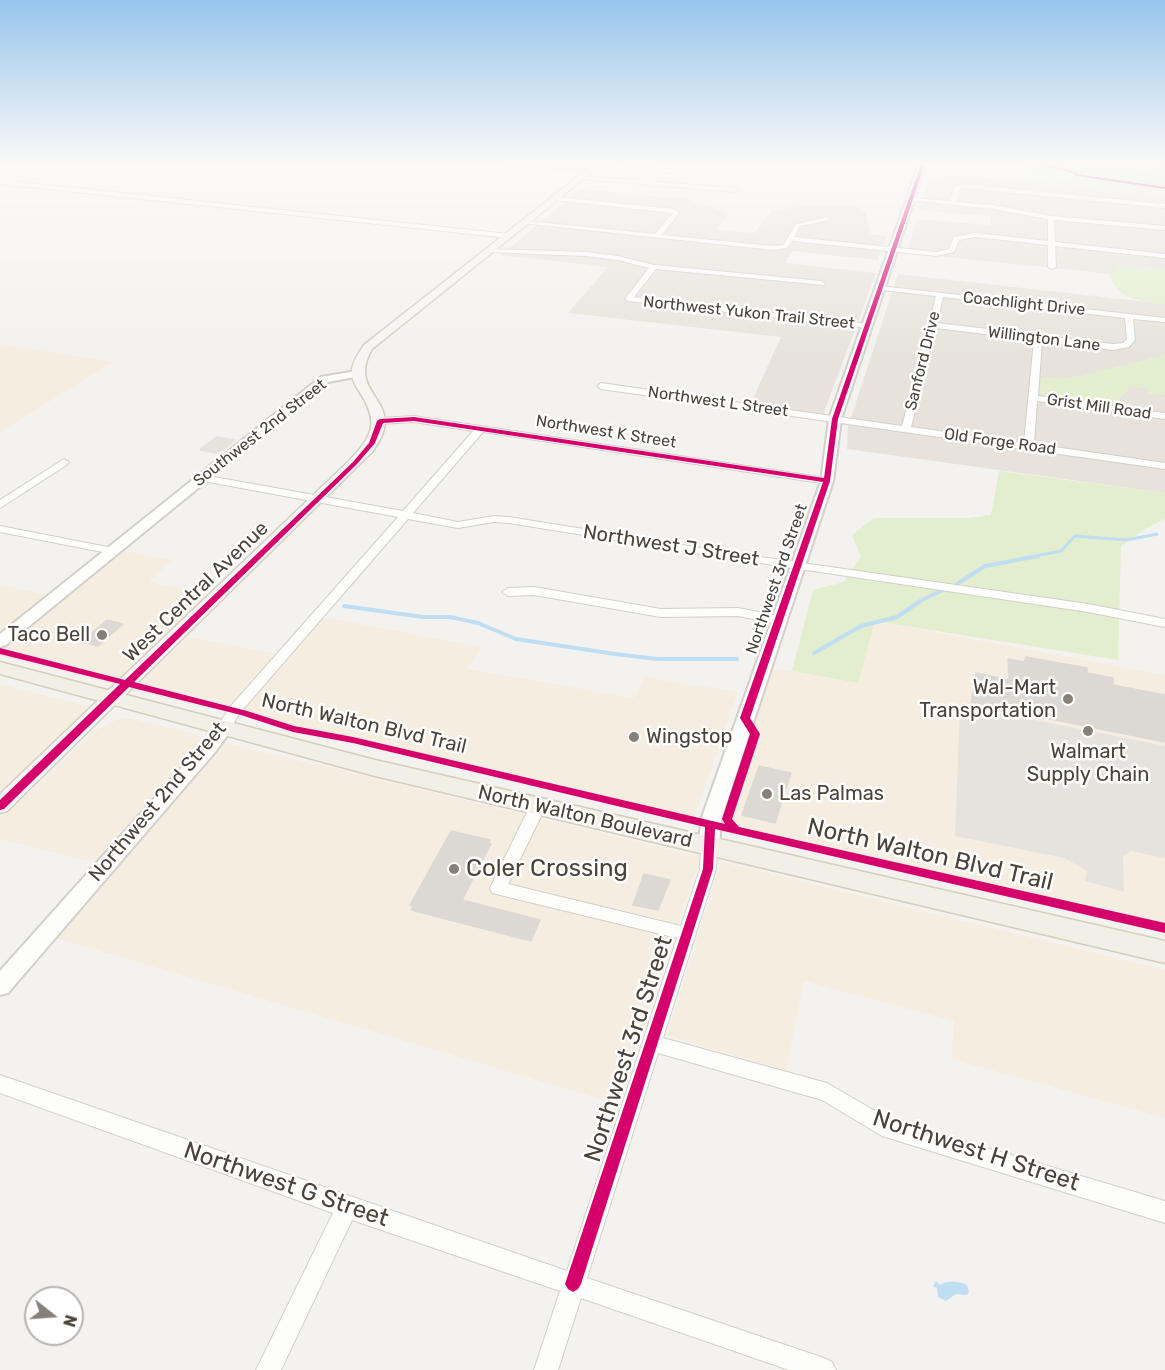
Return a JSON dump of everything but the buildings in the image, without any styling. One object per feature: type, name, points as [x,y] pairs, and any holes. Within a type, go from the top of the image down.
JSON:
[{"type":"main road","points":[[380,421],[374,402],[359,383],[356,374],[361,356],[368,348],[519,228]]},
{"type":"main road","name":"West Central Avenue","points":[[0,807],[319,498],[372,443],[380,421]]},
{"type":"main road","name":"North Walton Boulevard","points":[[0,668],[112,700],[375,768],[1165,952]]},
{"type":"street","points":[[433,228],[509,236]]},
{"type":"street","points":[[575,228],[773,248],[784,247],[797,228]]},
{"type":"street","points":[[657,236],[664,228]]},
{"type":"street","name":"Northwest 3rd Street","points":[[546,1370],[708,869],[711,820],[827,481],[835,419],[903,228]]},
{"type":"street","points":[[1052,228],[1052,267]]},
{"type":"street","points":[[791,239],[945,253],[952,251],[956,238],[964,236],[1165,256]]},
{"type":"street","points":[[491,250],[516,253],[586,254],[618,258],[654,267],[821,283]]},
{"type":"street","name":"Northwest Yukon Trail Street","points":[[654,267],[629,299],[868,326]]},
{"type":"street","name":"Coachlight Drive","points":[[882,288],[1165,320]]},
{"type":"street","name":"Sanford Drive","points":[[906,428],[940,295]]},
{"type":"street","name":"Willington Lane","points":[[931,325],[1096,345],[1126,345],[1131,340],[1129,316]]},
{"type":"street","points":[[1029,446],[1038,339]]},
{"type":"street","name":"Southwest 2nd Street","points":[[0,642],[325,379],[356,374]]},
{"type":"street","name":"Northwest L Street","points":[[601,386],[835,419]]},
{"type":"street","name":"Grist Mill Road","points":[[1033,398],[1165,416]]},
{"type":"street","name":"Northwest K Street","points":[[380,421],[414,418],[827,481]]},
{"type":"street","name":"Old Forge Road","points":[[835,419],[1165,466]]},
{"type":"street","name":"Northwest 2nd Street","points":[[0,986],[210,748],[234,711],[482,428]]},
{"type":"street","points":[[0,505],[63,462]]},
{"type":"street","name":"Northwest J Street","points":[[203,478],[458,525],[494,519],[509,520],[733,556],[1088,608],[1165,623]]},
{"type":"street","points":[[0,529],[113,551]]},
{"type":"street","points":[[508,592],[534,591],[661,613],[738,612],[779,620]]},
{"type":"street","points":[[538,806],[498,888],[687,934]]},
{"type":"street","name":"Northwest H Street","points":[[652,1043],[827,1092],[882,1126],[1165,1212]]},
{"type":"street","name":"Northwest G Street","points":[[0,1084],[347,1207],[824,1370]]},
{"type":"street","points":[[268,1370],[347,1207]]},
{"type":"shaded area","points":[[533,228],[718,228],[717,230],[754,233],[758,228],[869,228],[870,234],[886,236],[878,260],[792,251],[785,263],[876,273],[823,415],[750,405],[781,337],[568,313],[608,267],[501,255]]},
{"type":"shaded area","points":[[914,228],[1165,228],[1165,269],[1118,265],[1111,274],[907,253]]},
{"type":"shaded area","points":[[898,274],[1165,304],[1165,355],[1083,376],[1063,379],[1041,378],[1113,405],[1131,386],[1147,389],[1147,393],[1165,395],[1165,493],[847,449],[848,427]]},
{"type":"shaded area","points":[[0,344],[113,362],[0,432]]},
{"type":"shaded area","points":[[217,436],[237,440],[218,454],[200,451],[200,448]]},
{"type":"shaded area","points":[[119,550],[172,560],[149,582],[209,594],[114,684],[0,656],[0,647]]},
{"type":"shaded area","points":[[0,584],[49,596],[0,635]]},
{"type":"shaded area","points":[[323,617],[481,647],[467,669],[634,698],[645,677],[738,692],[692,823],[132,690],[188,637],[288,656]]},
{"type":"shaded area","points":[[875,621],[1165,675],[1165,932],[720,830],[772,668],[858,683]]},
{"type":"shaded area","points":[[0,684],[95,708],[0,797]]},
{"type":"shaded area","points":[[960,705],[1165,746],[1165,858],[1131,851],[1123,856],[1124,892],[1085,881],[1087,871],[1064,858],[955,836]]},
{"type":"shaded area","points":[[128,718],[196,734],[202,740],[199,749],[97,863],[0,839],[0,817],[10,807],[27,795],[96,730],[116,720]]},
{"type":"shaded area","points":[[222,742],[701,857],[618,1104],[56,938]]},
{"type":"shaded area","points":[[721,862],[1165,970],[1165,1118],[951,1059],[954,1021],[804,981],[786,1070],[667,1036]]},
{"type":"green space","points":[[1118,265],[1165,269],[1165,304],[1124,295],[1113,284],[1110,275]]},
{"type":"green space","points":[[1165,355],[1165,395],[1147,393],[1147,389],[1131,386],[1113,405],[1040,397],[1041,378],[1063,379],[1083,376]]},
{"type":"green space","points":[[999,471],[1165,493],[1165,519],[1145,529],[1121,546],[1118,660],[875,621],[858,683],[792,671],[813,590],[844,582],[861,556],[852,535],[874,518],[969,518],[991,515]]},
{"type":"water","points":[[936,1281],[940,1285],[957,1282],[967,1285],[969,1292],[967,1295],[956,1294],[946,1301],[938,1297],[937,1288],[933,1286]]},
{"type":"waterway","points":[[1030,557],[1061,551],[1075,536],[1127,540],[1157,534]]},
{"type":"waterway","points":[[957,584],[985,566],[1038,556]]},
{"type":"waterway","points":[[814,653],[861,626],[897,617],[922,600],[943,590]]},
{"type":"waterway","points":[[344,606],[423,617],[450,617],[478,623],[516,639],[615,654],[657,659],[737,659]]},
{"type":"cycle path","points":[[735,830],[727,819],[755,734],[745,718],[827,481],[835,419],[901,228]]},
{"type":"cycle path","points":[[0,806],[355,463],[372,443],[380,421],[414,419],[827,481]]},
{"type":"cycle path","name":"North Walton Blvd Trail","points":[[0,651],[244,713],[293,729],[353,740],[802,846],[1165,928]]},
{"type":"cycle path","points":[[573,1284],[708,869],[710,824]]},
{"type":"place","name":"Taco Bell","points":[[102,635]]},
{"type":"place","name":"Wal-Mart Transportation","points":[[1068,699]]},
{"type":"place","name":"Walmart Supply Chain","points":[[1088,731]]},
{"type":"place","name":"Wingstop","points":[[634,737]]},
{"type":"place","name":"Las Palmas","points":[[767,794]]},
{"type":"place","name":"Coler Crossing","points":[[454,869]]}]
